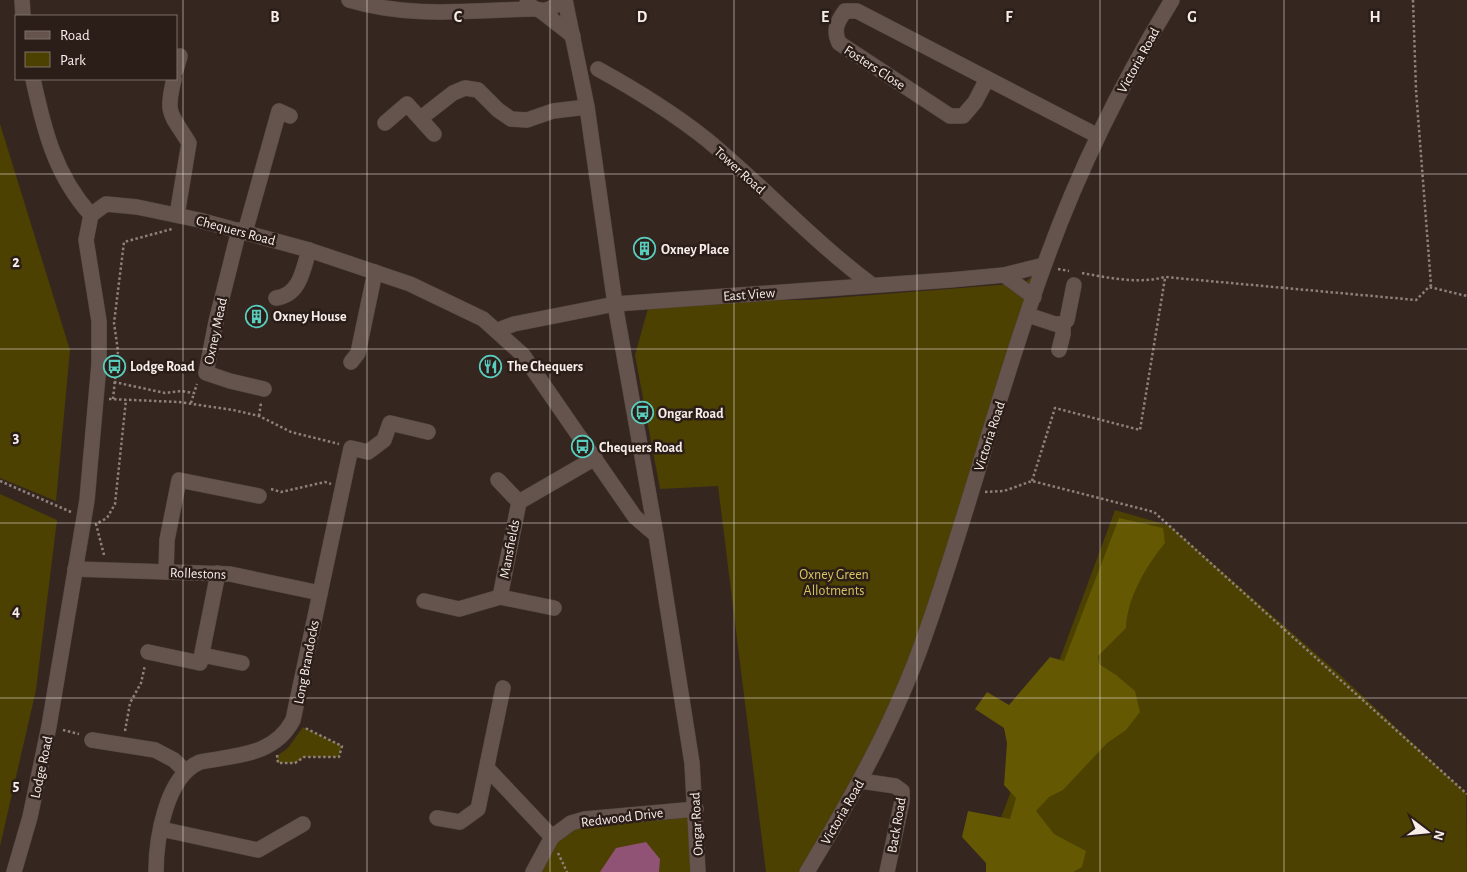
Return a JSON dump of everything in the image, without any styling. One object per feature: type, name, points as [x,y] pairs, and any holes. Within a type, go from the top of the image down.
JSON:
[{"type":"street","points":[[22,0],[23,15]]},
{"type":"street","points":[[349,0],[372,7],[406,12],[533,7],[548,10],[560,0]]},
{"type":"street","points":[[490,10],[503,0]]},
{"type":"street","name":"Ongar Road","points":[[565,0],[587,107],[616,304],[656,535],[692,763],[698,872]]},
{"type":"street","name":"Victoria Road","points":[[807,872],[861,781],[897,704],[924,639],[1044,265],[1098,136],[1136,60],[1172,0]]},
{"type":"street","points":[[533,7],[572,36]]},
{"type":"street","name":"Fosters Close","points":[[987,79],[975,102],[963,116],[950,116],[840,43],[835,34],[837,22],[845,11],[858,11],[1098,136]]},
{"type":"street","name":"Tower Road","points":[[598,69],[650,98],[706,139],[838,259],[872,284]]},
{"type":"street","points":[[33,80],[49,146],[78,201],[91,215]]},
{"type":"street","points":[[174,80],[169,102],[169,114],[189,143],[178,222]]},
{"type":"street","points":[[421,118],[453,93],[465,88],[478,90],[498,110],[511,119],[527,120],[554,111],[587,107]]},
{"type":"street","points":[[385,123],[407,104],[434,134]]},
{"type":"street","name":"Oxney Mead","points":[[264,389],[206,373],[216,322],[278,111],[290,116]]},
{"type":"street","name":"Chequers Road","points":[[91,215],[106,204],[125,205],[178,222],[242,231],[376,272],[447,300],[484,319],[523,355],[635,517],[656,535]]},
{"type":"street","name":"Lodge Road","points":[[14,872],[32,808],[50,726],[84,517],[97,398],[99,321],[86,240],[91,215]]},
{"type":"street","points":[[276,298],[284,297],[297,287],[309,250]]},
{"type":"street","name":"East View","points":[[498,330],[514,324],[616,304],[872,284],[950,280],[1004,275],[1044,265]]},
{"type":"street","points":[[351,362],[358,353],[376,272]]},
{"type":"street","points":[[1004,275],[1034,297]]},
{"type":"street","points":[[1059,350],[1063,334],[1063,324],[1067,320],[1074,285]]},
{"type":"street","points":[[1028,315],[1055,324],[1063,324]]},
{"type":"street","points":[[351,448],[368,452],[384,440],[390,423],[428,432]]},
{"type":"street","name":"Long Brandocks","points":[[274,744],[287,732],[293,720],[351,448]]},
{"type":"street","name":"Mansfields","points":[[500,597],[518,502],[595,458]]},
{"type":"street","points":[[166,572],[167,540],[179,480],[259,496]]},
{"type":"street","name":"Mansfields","points":[[498,480],[518,502]]},
{"type":"street","name":"Rollestons","points":[[75,569],[218,573],[242,576],[320,593]]},
{"type":"street","points":[[148,652],[200,662],[218,573]]},
{"type":"street","name":"Mansfields","points":[[424,601],[459,609],[500,597],[554,608]]},
{"type":"street","points":[[202,655],[242,663]]},
{"type":"street","points":[[437,818],[460,822],[478,809],[503,688]]},
{"type":"street","points":[[92,740],[165,754],[185,772]]},
{"type":"street","points":[[156,872],[161,829],[175,785],[185,772],[200,762],[260,750],[274,744]]},
{"type":"street","points":[[487,768],[552,837]]},
{"type":"street","name":"Back Road","points":[[861,781],[895,786],[902,791],[902,801],[887,872]]},
{"type":"street","name":"Redwood Drive","points":[[533,872],[552,837],[570,823],[585,819],[696,809]]},
{"type":"street","points":[[161,829],[258,850],[303,824]]},
{"type":"path","points":[[1044,265],[1115,279],[1155,280],[1165,277],[1416,300],[1431,285],[1416,90],[1413,0]]},
{"type":"path","points":[[113,399],[118,351],[114,324],[124,242],[178,222]]},
{"type":"path","points":[[1032,481],[1055,408],[1140,430],[1165,277]]},
{"type":"path","points":[[1429,287],[1467,296]]},
{"type":"path","points":[[191,403],[198,381],[206,373]]},
{"type":"path","points":[[114,382],[165,393],[181,391],[194,393]]},
{"type":"path","points":[[97,398],[191,403],[259,416],[291,432],[351,448]]},
{"type":"path","points":[[108,571],[96,524],[107,518],[115,504],[126,400]]},
{"type":"path","points":[[970,493],[1004,491],[1032,481],[1154,512],[1467,792]]},
{"type":"path","points":[[0,482],[84,517]]},
{"type":"path","points":[[259,496],[268,489],[281,492],[325,482],[343,484]]},
{"type":"path","points":[[122,745],[130,703],[141,683],[148,652]]},
{"type":"path","points":[[274,744],[278,763],[294,763],[304,757],[339,757],[342,746],[293,720]]},
{"type":"path","points":[[50,726],[89,737],[92,740]]},
{"type":"green space","points":[[0,124],[70,350],[56,501],[0,478]]},
{"type":"green space","name":"Oxney Green Allotments","points":[[1044,265],[924,639],[807,872],[766,872],[718,486],[660,489],[635,355],[650,301],[808,300],[1025,283]]},
{"type":"green space","points":[[0,494],[57,520],[36,690],[0,846]]},
{"type":"green space","points":[[1115,510],[1170,526],[1339,674],[1466,793],[1467,872],[993,872],[988,853]]},
{"type":"green space","points":[[303,727],[342,746],[339,757],[305,757],[295,763],[278,763],[277,756],[288,748]]},
{"type":"green space","points":[[692,812],[693,872],[534,872],[565,832],[589,825]]},
{"type":"shaded area","points":[[1119,518],[1163,528],[1165,543],[1139,583],[1130,605],[1126,628],[1098,656],[1099,664],[1135,691],[1140,712],[1126,730],[1107,743],[1063,790],[1049,797],[1036,811],[1054,834],[1086,851],[1082,867],[1073,872],[986,872],[986,863],[962,837],[968,811],[1010,819],[1016,798],[1004,785],[1007,743],[1004,728],[975,709],[987,692],[1009,705],[1050,657],[1064,661]]},
{"type":"shaded area","points":[[646,842],[660,859],[659,872],[600,872],[616,848]]},
{"type":"place","name":"Oxney Place","points":[[645,249]]},
{"type":"place","name":"Oxney House","points":[[257,316]]},
{"type":"place","name":"Lodge Road","points":[[114,366]]},
{"type":"place","name":"The Chequers","points":[[491,366]]},
{"type":"place","name":"Ongar Road","points":[[642,413]]},
{"type":"place","name":"Chequers Road","points":[[583,447]]}]
